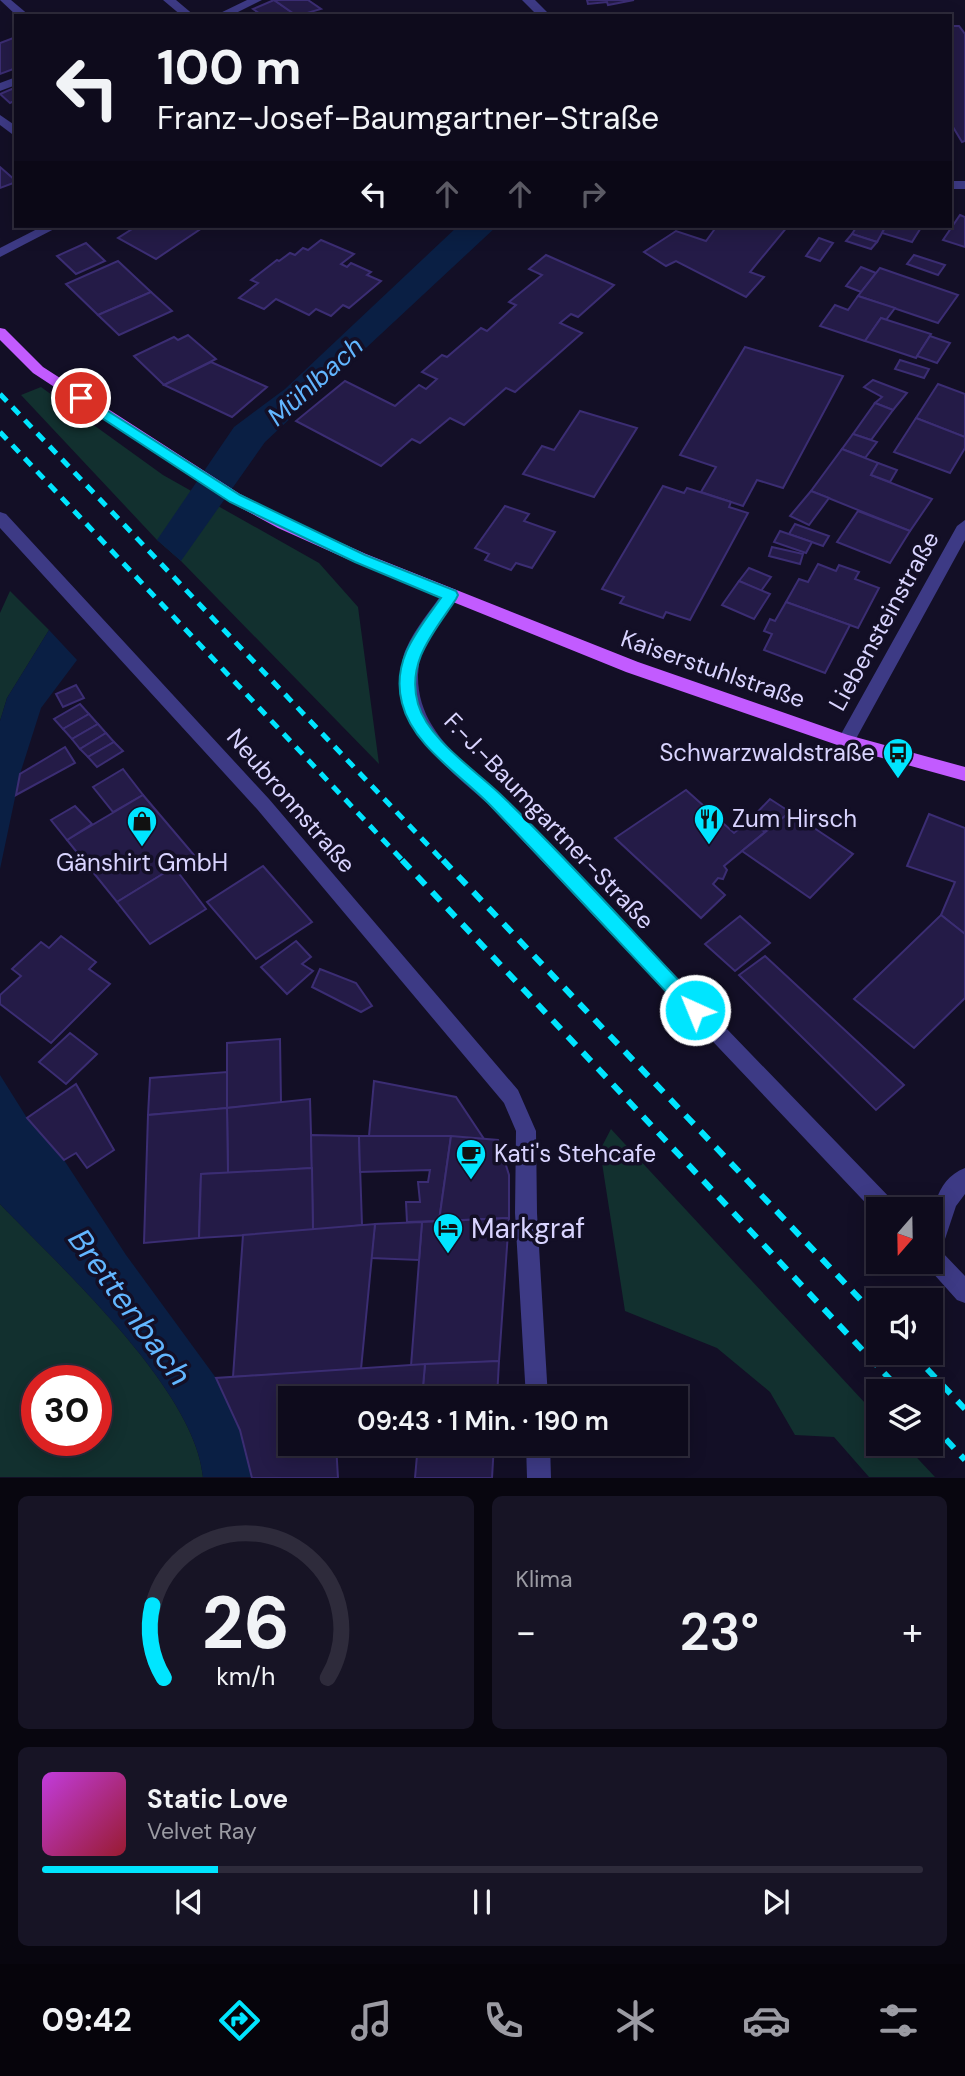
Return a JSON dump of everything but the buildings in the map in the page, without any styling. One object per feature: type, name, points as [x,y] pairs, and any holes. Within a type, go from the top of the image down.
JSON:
[{"type":"main road","name":"Kaiserstuhlstraße","points":[[0,332],[38,370],[233,497],[360,558],[632,667],[846,741],[965,774]]},
{"type":"street","points":[[0,3],[5,0],[22,14]]},
{"type":"street","points":[[169,0],[186,14]]},
{"type":"street","points":[[224,14],[256,0]]},
{"type":"street","points":[[528,0],[543,14]]},
{"type":"street","points":[[0,119],[14,131]]},
{"type":"street","points":[[0,253],[49,228]]},
{"type":"street","name":"Neubronnstraße","points":[[0,518],[263,804],[511,1097],[526,1131],[526,1213],[536,1386]]},
{"type":"street","name":"Liebensteinstraße","points":[[846,741],[965,526]]},
{"type":"street","name":"F.-J.-Baumgartner-Straße","points":[[450,595],[412,652],[407,686],[417,721],[447,757],[494,799],[875,1197]]},
{"type":"street","points":[[943,1212],[947,1200],[965,1178]]},
{"type":"street","points":[[943,1269],[965,1292]]},
{"type":"street","points":[[538,1456],[539,1478]]},
{"type":"green space","points":[[41,387],[163,475],[319,563],[358,607],[379,764],[181,561],[157,540],[21,395]]},
{"type":"green space","points":[[10,591],[49,630],[7,698],[0,721],[0,613]]},
{"type":"green space","points":[[611,1129],[866,1404],[866,1456],[915,1456],[935,1477],[869,1477],[834,1437],[795,1435],[770,1392],[717,1348],[625,1311],[600,1150]]},
{"type":"green space","points":[[0,1204],[89,1295],[151,1369],[176,1406],[194,1443],[203,1477],[0,1477]]},
{"type":"water","name":"Mühlbach","points":[[456,228],[495,228],[265,442],[181,561],[157,540],[234,427],[285,389]]},
{"type":"water","points":[[49,630],[77,660],[41,708],[20,774],[0,869],[0,721],[7,698]]},
{"type":"water","name":"Brettenbach","points":[[0,1075],[27,1118],[64,1160],[126,1255],[216,1378],[240,1430],[252,1477],[203,1477],[194,1443],[176,1406],[151,1369],[89,1295],[0,1204]]},
{"type":"railway","points":[[0,394],[444,862]]},
{"type":"railway","points":[[0,432],[404,862]]},
{"type":"railway","points":[[402,860],[890,1379]]},
{"type":"railway","points":[[443,860],[866,1305]]},
{"type":"railway","points":[[923,1365],[965,1409]]},
{"type":"railway","points":[[943,1436],[965,1460]]},
{"type":"place","name":"Schwarzwaldstraße","points":[[898,780]]},
{"type":"place","name":"Zum Hirsch","points":[[709,846]]},
{"type":"place","name":"Gänshirt GmbH","points":[[142,848]]},
{"type":"place","name":"Kati's Stehcafe","points":[[471,1181]]},
{"type":"place","name":"Markgraf","points":[[448,1255]]},
{"type":"route","points":[[81,398],[235,498],[284,524],[450,595],[412,652],[407,686],[417,721],[447,757],[494,799],[695,1010]]}]
